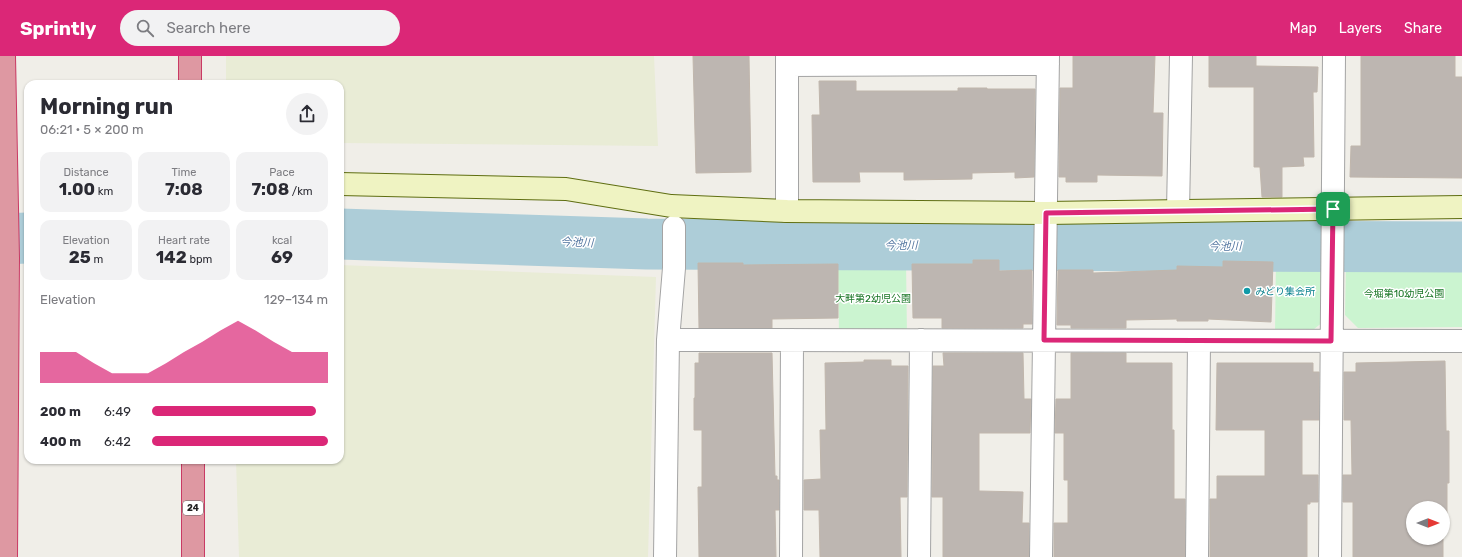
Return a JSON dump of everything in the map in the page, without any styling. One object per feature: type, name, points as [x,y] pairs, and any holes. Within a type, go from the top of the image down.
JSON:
[{"type":"highway","points":[[4,56],[8,258],[6,557]]},
{"type":"highway","points":[[190,56],[190,80]]},
{"type":"highway","name":"24","points":[[192,464],[193,557]]},
{"type":"street","points":[[1178,211],[1181,56]]},
{"type":"street","points":[[1330,557],[1334,56]]},
{"type":"street","points":[[787,211],[787,60],[1048,60],[1041,557]]},
{"type":"street","points":[[344,184],[566,189],[671,206],[1046,221],[1178,211],[1333,216],[1462,207]]},
{"type":"street","points":[[666,557],[668,340],[674,268],[674,227]]},
{"type":"street","points":[[668,340],[1462,341]]},
{"type":"street","points":[[791,557],[792,340]]},
{"type":"street","points":[[918,557],[921,340]]},
{"type":"street","points":[[1197,557],[1199,341]]},
{"type":"green space","points":[[226,56],[654,56],[658,146],[344,143],[344,80],[226,80]]},
{"type":"green space","points":[[1276,258],[1323,259],[1323,322],[1309,333],[1275,334]]},
{"type":"green space","name":"今堀第10幼児公園","points":[[1359,259],[1462,260],[1462,327],[1358,328],[1345,315],[1346,263]]},
{"type":"green space","name":"大畔第2幼児公園","points":[[906,260],[907,337],[839,335],[838,261]]},
{"type":"green space","points":[[344,265],[656,277],[648,557],[239,557],[236,464],[344,464]]},
{"type":"building","points":[[693,56],[749,56],[751,172],[696,173]]},
{"type":"building","points":[[1073,56],[1155,56],[1153,113],[1163,113],[1162,176],[1097,175],[1097,182],[1066,182],[1066,177],[1059,177],[1060,88],[1073,88]]},
{"type":"building","points":[[1209,56],[1256,56],[1256,66],[1318,67],[1317,92],[1313,92],[1314,157],[1303,157],[1304,166],[1282,167],[1282,197],[1262,197],[1260,167],[1254,167],[1254,87],[1209,87]]},
{"type":"building","points":[[1361,56],[1455,56],[1455,77],[1462,77],[1462,178],[1350,177],[1351,146],[1361,146]]},
{"type":"building","points":[[819,81],[856,81],[856,91],[958,91],[958,88],[1035,89],[1034,177],[1015,178],[1015,172],[972,173],[972,179],[904,180],[904,172],[859,172],[860,182],[813,182],[812,115],[820,115]]},
{"type":"building","points":[[973,260],[999,260],[999,271],[1032,270],[1032,324],[1023,324],[1023,328],[942,328],[942,318],[913,318],[912,264],[973,264]]},
{"type":"building","points":[[1223,261],[1273,262],[1271,322],[1208,319],[1208,321],[1177,321],[1177,319],[1126,320],[1126,328],[1071,328],[1071,325],[1057,325],[1058,270],[1093,270],[1093,273],[1177,270],[1177,266],[1223,267]]},
{"type":"building","points":[[698,263],[743,263],[743,265],[838,264],[838,318],[772,319],[772,328],[699,328]]},
{"type":"building","points":[[699,353],[772,353],[775,476],[777,476],[777,480],[779,480],[779,510],[775,510],[776,557],[699,557],[698,487],[702,487],[702,430],[694,430],[694,398],[695,363],[699,363]]},
{"type":"building","points":[[943,353],[1023,353],[1024,399],[1031,399],[1030,433],[979,433],[979,491],[1023,492],[1022,523],[1029,523],[1029,557],[943,557],[943,497],[932,497],[933,366],[944,366]]},
{"type":"building","points":[[1071,353],[1126,353],[1126,363],[1172,363],[1174,499],[1185,499],[1185,557],[1054,557],[1054,523],[1068,523],[1068,480],[1064,480],[1064,433],[1055,433],[1056,399],[1071,399]]},
{"type":"building","points":[[864,360],[891,360],[891,366],[908,366],[907,497],[900,497],[901,557],[820,557],[819,510],[804,510],[804,480],[821,479],[820,430],[826,430],[825,363],[864,362]]},
{"type":"building","points":[[1445,361],[1446,431],[1449,431],[1449,483],[1447,483],[1447,501],[1406,501],[1406,545],[1443,545],[1443,557],[1353,557],[1353,502],[1343,502],[1343,475],[1352,475],[1351,420],[1344,420],[1344,372],[1356,372],[1356,363]]},
{"type":"building","points":[[1217,363],[1313,363],[1313,372],[1319,372],[1319,420],[1302,420],[1302,475],[1318,475],[1318,502],[1310,502],[1310,504],[1307,504],[1307,557],[1210,557],[1210,499],[1217,499],[1217,476],[1265,476],[1265,430],[1216,430]]},
{"type":"waterway","name":"今池川","points":[[344,234],[647,244],[1462,247]]},
{"type":"waterway","name":"今池川","points":[[0,239],[24,238]]},
{"type":"place","name":"みどり集会所","points":[[1247,291]]},
{"type":"route","points":[[1333,209],[1331,341],[1044,340],[1046,213],[1333,209]]}]
